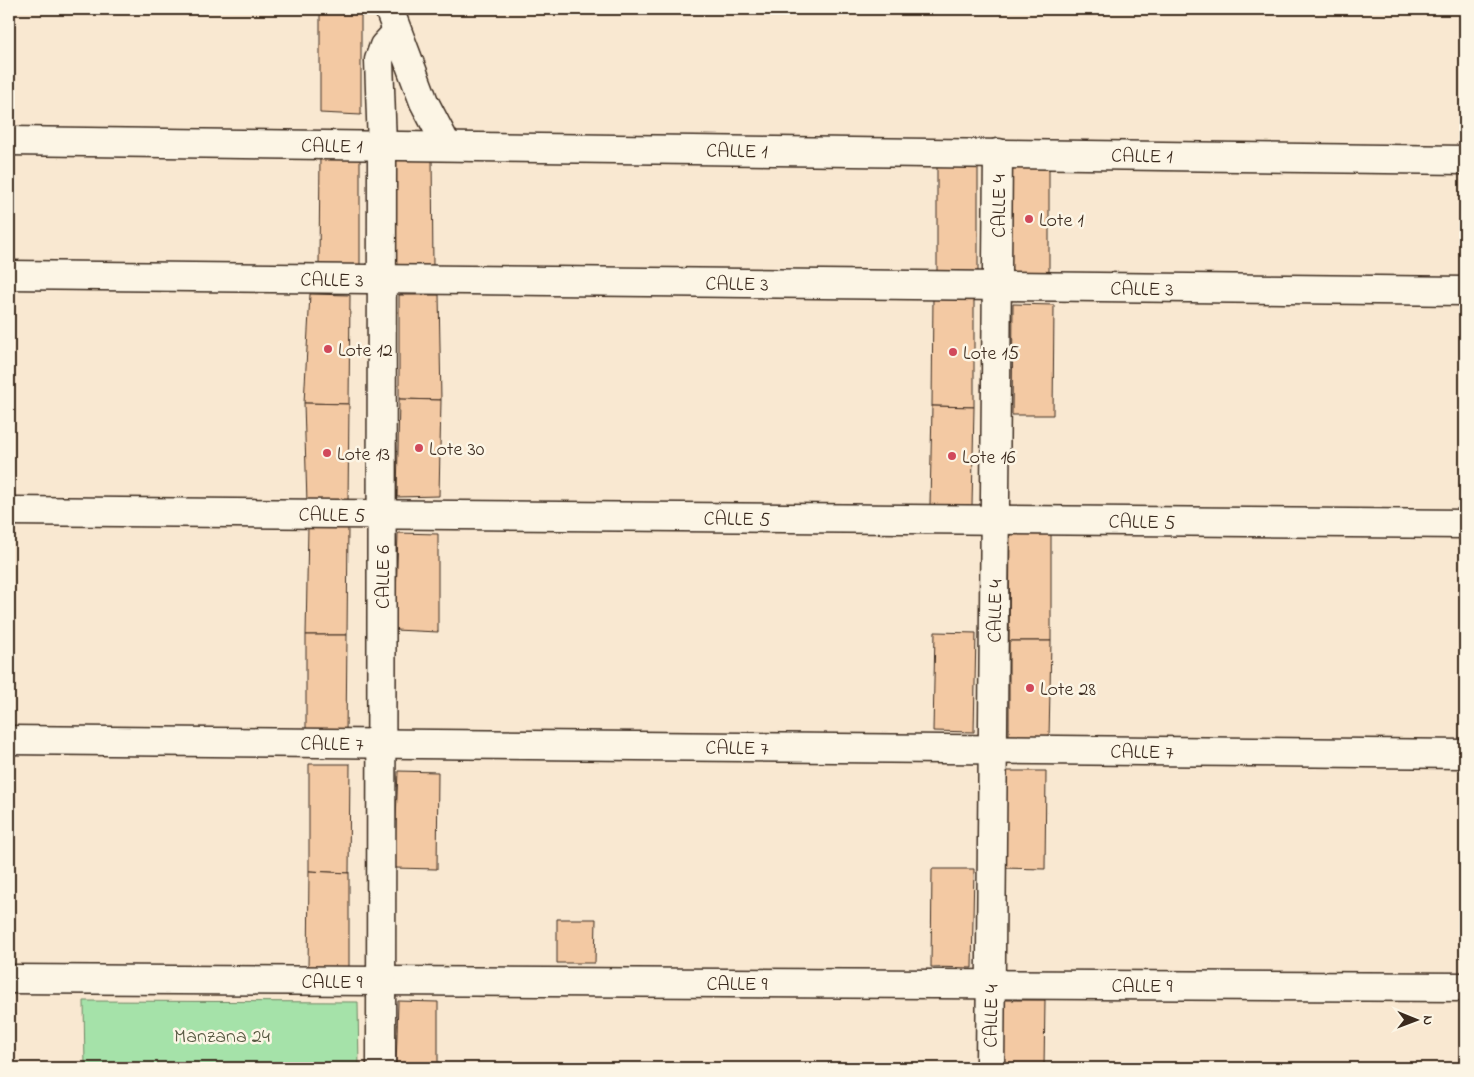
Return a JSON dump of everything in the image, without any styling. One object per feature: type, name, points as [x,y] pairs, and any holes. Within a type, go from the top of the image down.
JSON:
[{"type":"street","name":"CALLE 6","points":[[381,1068],[382,146],[380,60],[393,20]]},
{"type":"street","points":[[393,20],[424,102],[447,146]]},
{"type":"street","name":"CALLE 1","points":[[9,141],[1465,160]]},
{"type":"street","name":"CALLE 4","points":[[990,1068],[998,153]]},
{"type":"street","name":"CALLE 3","points":[[9,275],[1465,292]]},
{"type":"street","name":"CALLE 5","points":[[9,511],[1465,524]]},
{"type":"street","name":"CALLE 7","points":[[9,740],[1465,754]]},
{"type":"street","name":"CALLE 9","points":[[9,979],[1465,987]]},
{"type":"green space","name":"Manzana 24","points":[[84,1001],[358,1002],[359,1068],[85,1068]]},
{"type":"building","points":[[320,9],[361,9],[361,115],[320,113]]},
{"type":"building","points":[[320,154],[360,155],[360,266],[319,265]]},
{"type":"building","points":[[392,155],[432,156],[433,267],[391,265]]},
{"type":"building","points":[[937,163],[978,164],[978,275],[937,273]]},
{"type":"building","name":"Lote 1","points":[[1009,164],[1049,165],[1049,276],[1008,274]]},
{"type":"building","name":"Lote 12","points":[[310,294],[350,295],[349,404],[304,403]]},
{"type":"building","points":[[399,295],[439,295],[441,400],[399,399]]},
{"type":"building","name":"Lote 15","points":[[933,296],[974,297],[974,407],[932,406]]},
{"type":"building","points":[[1013,304],[1054,305],[1053,415],[1012,415]]},
{"type":"building","name":"Lote 30","points":[[399,399],[441,400],[439,496],[397,497]]},
{"type":"building","name":"Lote 13","points":[[304,403],[349,404],[348,504],[307,503]]},
{"type":"building","name":"Lote 16","points":[[932,406],[974,407],[972,506],[930,505]]},
{"type":"building","points":[[308,526],[348,527],[347,635],[306,635]]},
{"type":"building","points":[[1010,530],[1051,531],[1051,641],[1009,641]]},
{"type":"building","points":[[398,533],[438,534],[438,632],[395,630]]},
{"type":"building","points":[[935,632],[976,633],[974,732],[933,731]]},
{"type":"building","points":[[306,635],[347,635],[346,735],[306,734]]},
{"type":"building","name":"Lote 28","points":[[1009,641],[1051,641],[1049,738],[1009,736]]},
{"type":"building","points":[[309,764],[350,764],[349,873],[309,871]]},
{"type":"building","points":[[398,771],[438,772],[437,869],[394,868]]},
{"type":"building","points":[[1005,771],[1046,771],[1045,869],[1002,868]]},
{"type":"building","points":[[932,869],[974,869],[972,968],[931,967]]},
{"type":"building","points":[[309,871],[349,873],[349,972],[308,971]]},
{"type":"building","points":[[557,919],[596,919],[595,963],[557,963]]},
{"type":"building","points":[[1004,1000],[1045,1000],[1044,1068],[1002,1068]]},
{"type":"building","points":[[398,1001],[438,1002],[438,1068],[396,1068]]},
{"type":"place","name":"Lote 1","points":[[1029,219]]},
{"type":"place","name":"Lote 12","points":[[328,349]]},
{"type":"place","name":"Lote 15","points":[[953,352]]},
{"type":"place","name":"Lote 30","points":[[419,448]]},
{"type":"place","name":"Lote 13","points":[[327,453]]},
{"type":"place","name":"Lote 16","points":[[952,456]]},
{"type":"place","name":"Lote 28","points":[[1030,688]]}]
